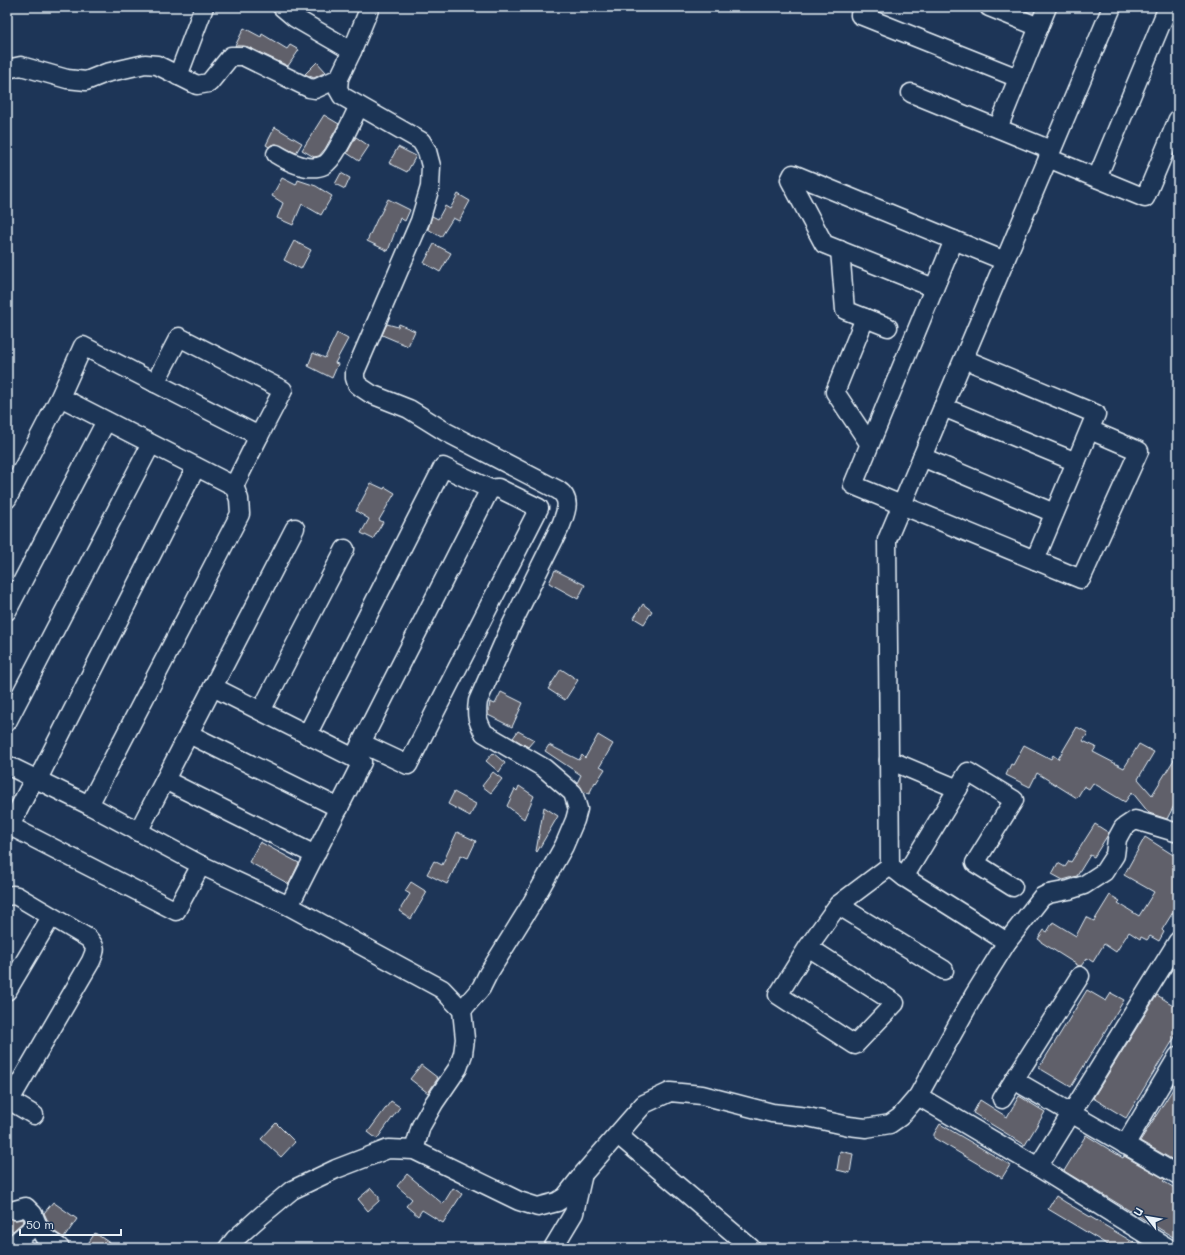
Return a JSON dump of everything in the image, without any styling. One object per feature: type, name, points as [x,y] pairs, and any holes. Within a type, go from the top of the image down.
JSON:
[{"type":"street","points":[[178,76],[204,7]]},
{"type":"street","points":[[282,7],[295,18],[352,51]]},
{"type":"street","points":[[370,7],[339,78],[338,89],[342,96],[421,141],[427,151],[431,166],[430,187],[420,221],[355,372],[357,384],[371,394],[409,409],[446,432],[558,490],[566,498],[567,504],[561,525],[510,628],[478,701],[476,714],[478,724],[484,733],[544,768],[573,793],[578,809],[564,846],[529,908],[488,974],[481,988],[462,1010]]},
{"type":"street","points":[[989,7],[1039,27]]},
{"type":"street","points":[[998,128],[1047,7]]},
{"type":"street","points":[[897,871],[889,760],[887,540],[1112,7]]},
{"type":"street","points":[[1097,178],[1168,7]]},
{"type":"street","points":[[860,15],[1018,78]]},
{"type":"street","points":[[7,69],[21,66],[67,79],[86,81],[145,64],[157,65],[197,85],[203,85],[209,83],[231,56],[236,55],[243,56],[309,88],[315,89],[339,78]]},
{"type":"street","points":[[911,93],[998,128],[1097,178],[1145,198],[1178,119]]},
{"type":"street","points":[[276,154],[290,163],[307,166],[320,166],[324,164],[335,154],[359,106]]},
{"type":"street","points":[[934,288],[824,244],[790,180],[793,174],[1005,261]]},
{"type":"street","points":[[954,240],[852,485],[1081,579],[1139,452],[1090,430]]},
{"type":"street","points":[[840,250],[845,310],[888,327]]},
{"type":"street","points":[[865,318],[835,392],[869,443]]},
{"type":"street","points":[[155,383],[179,337],[283,390],[234,486]]},
{"type":"street","points":[[7,499],[60,397],[83,346],[259,436]]},
{"type":"street","points":[[964,359],[1096,414],[1034,560]]},
{"type":"street","points":[[60,397],[234,486],[239,499],[240,514],[89,806]]},
{"type":"street","points":[[943,407],[1076,462]]},
{"type":"street","points":[[7,611],[106,421]]},
{"type":"street","points":[[7,722],[151,444]]},
{"type":"street","points":[[922,457],[1054,513]]},
{"type":"street","points":[[196,467],[36,780],[10,826],[176,911],[200,865]]},
{"type":"street","points":[[213,687],[307,735],[408,765],[539,508],[498,488],[490,489],[443,467],[307,735]]},
{"type":"street","points":[[288,906],[362,762],[358,750],[490,489]]},
{"type":"street","points":[[138,832],[295,528]]},
{"type":"street","points":[[261,712],[345,549]]},
{"type":"street","points":[[188,734],[339,808]]},
{"type":"street","points":[[889,760],[958,788]]},
{"type":"street","points":[[7,765],[89,806],[200,865],[288,906],[442,988],[462,1010],[465,1039],[463,1054],[458,1068],[434,1103],[421,1126],[414,1150]]},
{"type":"street","points":[[808,947],[895,1003],[855,1045],[778,995],[808,947],[838,905],[897,871],[968,772],[1014,800],[975,864],[1013,887]]},
{"type":"street","points":[[165,780],[315,855]]},
{"type":"street","points":[[228,1248],[235,1239],[292,1190],[336,1169],[388,1149],[414,1150],[519,1201],[538,1207],[557,1202],[565,1197],[644,1104],[670,1092],[702,1095],[772,1113],[808,1117],[848,1126],[866,1128],[880,1127],[890,1124],[900,1117],[918,1096],[974,995],[1007,942],[1042,897],[1048,894],[1069,890],[1084,885],[1104,872],[1115,854],[1117,839],[1123,828],[1135,820],[1178,833]]},
{"type":"street","points":[[897,871],[1007,942]]},
{"type":"street","points":[[7,896],[17,896],[88,938],[95,947],[91,961],[8,1100],[34,1115]]},
{"type":"street","points":[[838,905],[944,970]]},
{"type":"street","points":[[7,991],[51,917]]},
{"type":"street","points":[[1038,1167],[1178,941]]},
{"type":"street","points":[[1002,1099],[1080,976]]},
{"type":"street","points":[[1125,1146],[1178,1056]]},
{"type":"street","points":[[1014,1080],[1178,1176]]},
{"type":"street","points":[[918,1096],[1038,1167],[1165,1247]]},
{"type":"street","points":[[618,1135],[751,1248]]},
{"type":"street","points":[[553,1248],[574,1214],[583,1174]]},
{"type":"street","points":[[15,1210],[26,1207],[33,1214],[44,1237],[60,1248]]},
{"type":"street","points":[[16,1248],[17,1241],[37,1224]]},
{"type":"building","points":[[244,28],[261,37],[262,34],[287,49],[290,45],[299,50],[288,66],[248,47],[235,46]]},
{"type":"building","points":[[317,62],[326,72],[314,78],[305,74]]},
{"type":"building","points":[[324,115],[339,124],[325,149],[319,156],[314,157],[302,150]]},
{"type":"building","points":[[275,127],[302,143],[296,153],[276,144],[269,147],[266,145]]},
{"type":"building","points":[[356,137],[369,146],[359,161],[347,153]]},
{"type":"building","points":[[398,147],[416,156],[407,172],[389,163]]},
{"type":"building","points":[[341,173],[350,178],[345,189],[335,184]]},
{"type":"building","points":[[282,178],[296,185],[298,180],[316,186],[332,196],[321,215],[302,204],[293,225],[277,218],[283,203],[272,196]]},
{"type":"building","points":[[458,194],[470,201],[459,221],[453,218],[441,237],[428,229],[432,216],[438,219],[445,206],[450,209]]},
{"type":"building","points":[[388,199],[410,210],[405,221],[400,218],[388,251],[367,241]]},
{"type":"building","points":[[294,241],[311,250],[301,269],[284,260]]},
{"type":"building","points":[[434,244],[451,253],[440,272],[424,263]]},
{"type":"building","points":[[387,324],[398,327],[399,324],[415,331],[408,346],[382,335]]},
{"type":"building","points":[[337,333],[348,339],[335,363],[338,364],[332,378],[308,366],[313,353],[325,358]]},
{"type":"building","points":[[371,483],[384,489],[385,487],[395,493],[379,520],[383,522],[373,539],[361,533],[369,519],[356,511]]},
{"type":"building","points":[[555,570],[585,585],[578,599],[549,583]]},
{"type":"building","points":[[643,604],[652,611],[644,624],[634,618]]},
{"type":"building","points":[[561,669],[578,680],[565,700],[548,689]]},
{"type":"building","points":[[501,692],[523,703],[512,727],[488,715],[490,702],[495,704]]},
{"type":"building","points":[[1077,727],[1088,733],[1083,741],[1096,747],[1093,752],[1124,768],[1139,744],[1154,752],[1138,779],[1152,795],[1178,753],[1178,798],[1167,819],[1149,813],[1132,792],[1125,802],[1093,783],[1089,789],[1084,786],[1077,798],[1037,773],[1030,787],[1006,775],[1011,764],[1013,765],[1024,745],[1051,759],[1053,755],[1058,759]]},
{"type":"building","points":[[518,731],[534,740],[528,747],[513,738]]},
{"type":"building","points":[[598,735],[613,744],[600,766],[605,769],[596,783],[595,782],[589,794],[583,791],[577,783],[581,775],[545,751],[549,745],[579,760],[582,755],[585,758]]},
{"type":"building","points":[[493,753],[505,763],[499,772],[486,761]]},
{"type":"building","points":[[493,772],[502,779],[491,793],[482,786]]},
{"type":"building","points":[[519,786],[534,796],[524,819],[507,806],[515,789],[517,791]]},
{"type":"building","points":[[454,792],[476,804],[470,816],[448,804]]},
{"type":"building","points":[[544,807],[558,816],[537,852],[536,851]]},
{"type":"building","points":[[1095,824],[1109,833],[1094,857],[1090,855],[1077,876],[1063,880],[1052,874],[1058,863],[1065,867],[1069,861],[1071,862]]},
{"type":"building","points":[[457,832],[476,841],[468,858],[461,855],[447,884],[427,874],[434,861],[442,865]]},
{"type":"building","points":[[1145,837],[1178,858],[1178,904],[1162,930],[1164,932],[1159,941],[1150,936],[1147,940],[1141,937],[1140,939],[1129,932],[1116,952],[1104,944],[1093,962],[1087,958],[1081,966],[1079,966],[1038,939],[1044,930],[1047,932],[1053,922],[1076,936],[1086,917],[1094,921],[1110,895],[1120,901],[1118,903],[1139,916],[1154,892],[1124,875]]},
{"type":"building","points":[[260,842],[299,863],[289,884],[249,862]]},
{"type":"building","points":[[411,882],[427,892],[411,919],[399,911],[410,894],[405,891]]},
{"type":"building","points":[[1087,990],[1106,1001],[1111,993],[1124,1000],[1071,1087],[1039,1068]]},
{"type":"building","points":[[1157,995],[1178,1008],[1178,1032],[1126,1118],[1093,1098]]},
{"type":"building","points":[[421,1065],[438,1078],[428,1093],[410,1079]]},
{"type":"building","points":[[1178,1081],[1178,1157],[1175,1161],[1140,1141]]},
{"type":"building","points":[[1019,1096],[1045,1112],[1025,1145],[973,1113],[980,1100],[1007,1117]]},
{"type":"building","points":[[391,1101],[400,1107],[377,1139],[368,1132]]},
{"type":"building","points":[[276,1123],[295,1142],[281,1157],[261,1139]]},
{"type":"building","points":[[940,1124],[1010,1165],[1002,1178],[934,1138],[934,1134]]},
{"type":"building","points":[[1086,1135],[1123,1158],[1124,1156],[1165,1179],[1163,1181],[1178,1190],[1178,1240],[1064,1171]]},
{"type":"building","points":[[840,1151],[853,1154],[850,1173],[837,1170]]},
{"type":"building","points":[[407,1174],[443,1204],[453,1188],[462,1194],[443,1223],[422,1210],[418,1216],[406,1206],[412,1199],[397,1186]]},
{"type":"building","points":[[371,1188],[379,1197],[379,1201],[368,1211],[358,1199]]},
{"type":"building","points":[[1056,1196],[1143,1248],[1113,1248],[1048,1209]]},
{"type":"building","points":[[53,1202],[77,1219],[64,1238],[52,1230],[44,1213]]},
{"type":"building","points":[[7,1217],[13,1220],[23,1219],[24,1221],[13,1231],[7,1227]]},
{"type":"building","points":[[95,1233],[117,1248],[85,1248]]}]
